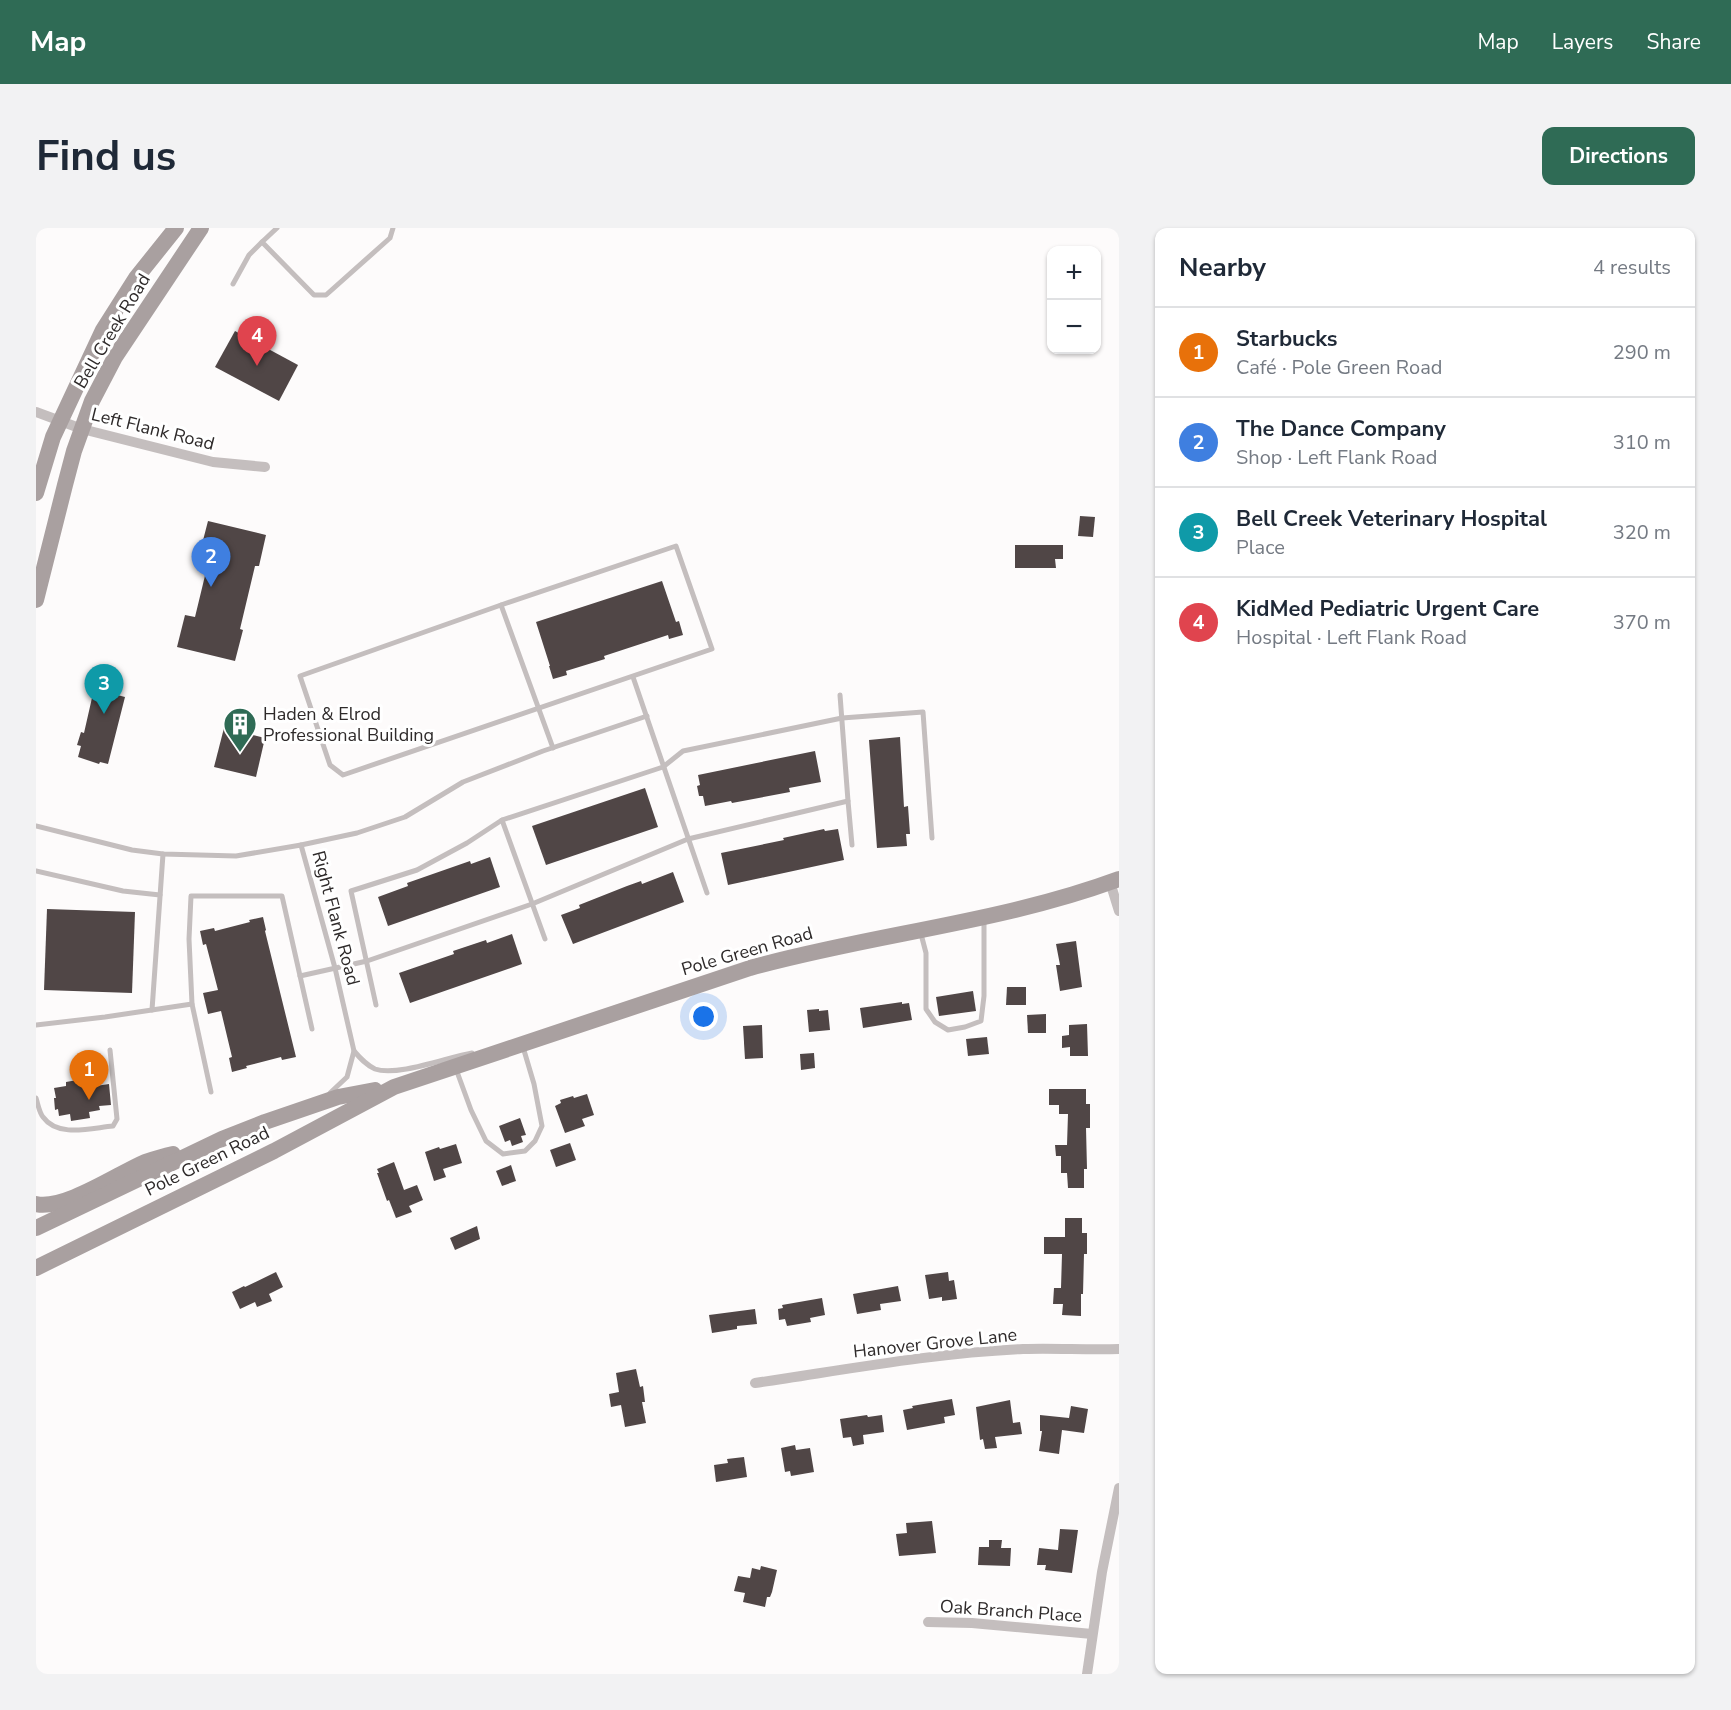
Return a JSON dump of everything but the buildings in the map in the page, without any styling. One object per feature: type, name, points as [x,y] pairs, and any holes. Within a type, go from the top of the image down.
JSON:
[{"type":"main road","name":"Bell Creek Road","points":[[36,493],[47,452],[59,422],[111,316],[136,278],[176,228]]},
{"type":"main road","name":"Bell Creek Road","points":[[36,600],[64,485],[92,401],[115,357],[201,228]]},
{"type":"main road","name":"Pole Green Road","points":[[36,1228],[222,1139],[338,1097],[394,1087],[789,957],[984,917],[1079,892],[1114,880]]},
{"type":"main road","name":"Pole Green Road","points":[[36,1268],[274,1151],[394,1087]]},
{"type":"main road","points":[[36,1204],[56,1204],[147,1161],[222,1139]]},
{"type":"street","name":"Left Flank Road","points":[[36,412],[82,429],[213,462],[265,468]]},
{"type":"street","points":[[1114,880],[1119,911]]},
{"type":"street","name":"Hanover Grove Lane","points":[[755,1383],[896,1361],[951,1355],[1022,1349],[1119,1349]]},
{"type":"street","points":[[1087,1674],[1092,1634],[1119,1488]]},
{"type":"street","name":"Oak Branch Place","points":[[928,1622],[972,1623],[1092,1634]]},
{"type":"lane","points":[[233,284],[249,255],[277,228]]},
{"type":"lane","points":[[262,242],[314,295],[326,295],[390,238],[393,228]]},
{"type":"lane","points":[[676,546],[712,649],[633,677],[343,775],[330,765],[300,676],[676,546]]},
{"type":"lane","points":[[501,605],[553,748]]},
{"type":"lane","points":[[633,677],[707,892]]},
{"type":"lane","points":[[840,695],[852,845]]},
{"type":"lane","points":[[376,1005],[351,891],[417,870],[467,843],[502,820],[663,767],[683,751],[842,718],[923,712],[932,838]]},
{"type":"lane","points":[[301,845],[357,833],[405,817],[463,782],[647,716]]},
{"type":"lane","points":[[300,976],[367,961],[532,904],[688,839],[848,801]]},
{"type":"lane","points":[[502,820],[545,939]]},
{"type":"lane","name":"Right Flank Road","points":[[36,826],[132,850],[163,854],[236,856],[301,845],[335,969],[354,1051]]},
{"type":"lane","points":[[152,1010],[163,854]]},
{"type":"lane","points":[[36,871],[123,891],[160,895]]},
{"type":"lane","points":[[210,1092],[192,1004],[189,939],[191,896],[282,896],[312,1029]]},
{"type":"lane","points":[[920,929],[926,953],[926,1009],[935,1022],[948,1030],[965,1028],[981,1021],[984,996],[984,917]]},
{"type":"lane","points":[[36,1025],[192,1004]]},
{"type":"lane","points":[[314,1105],[338,1087],[347,1077],[354,1051],[368,1065],[388,1070],[416,1067],[455,1056],[522,1044],[534,1084],[542,1126],[535,1141],[525,1151],[503,1154],[486,1141],[471,1110],[455,1066]]},
{"type":"lane","points":[[36,1098],[42,1116],[57,1128],[74,1130],[113,1126],[117,1119],[110,1050]]},
{"type":"place","name":"KidMed Pediatric Urgent Care","points":[[257,366]]},
{"type":"place","name":"The Dance Company","points":[[211,587]]},
{"type":"place","name":"Bell Creek Veterinary Hospital","points":[[104,714]]},
{"type":"place","name":"Haden & Elrod Professional Building","points":[[240,753]]},
{"type":"place","name":"Starbucks","points":[[89,1100]]}]
